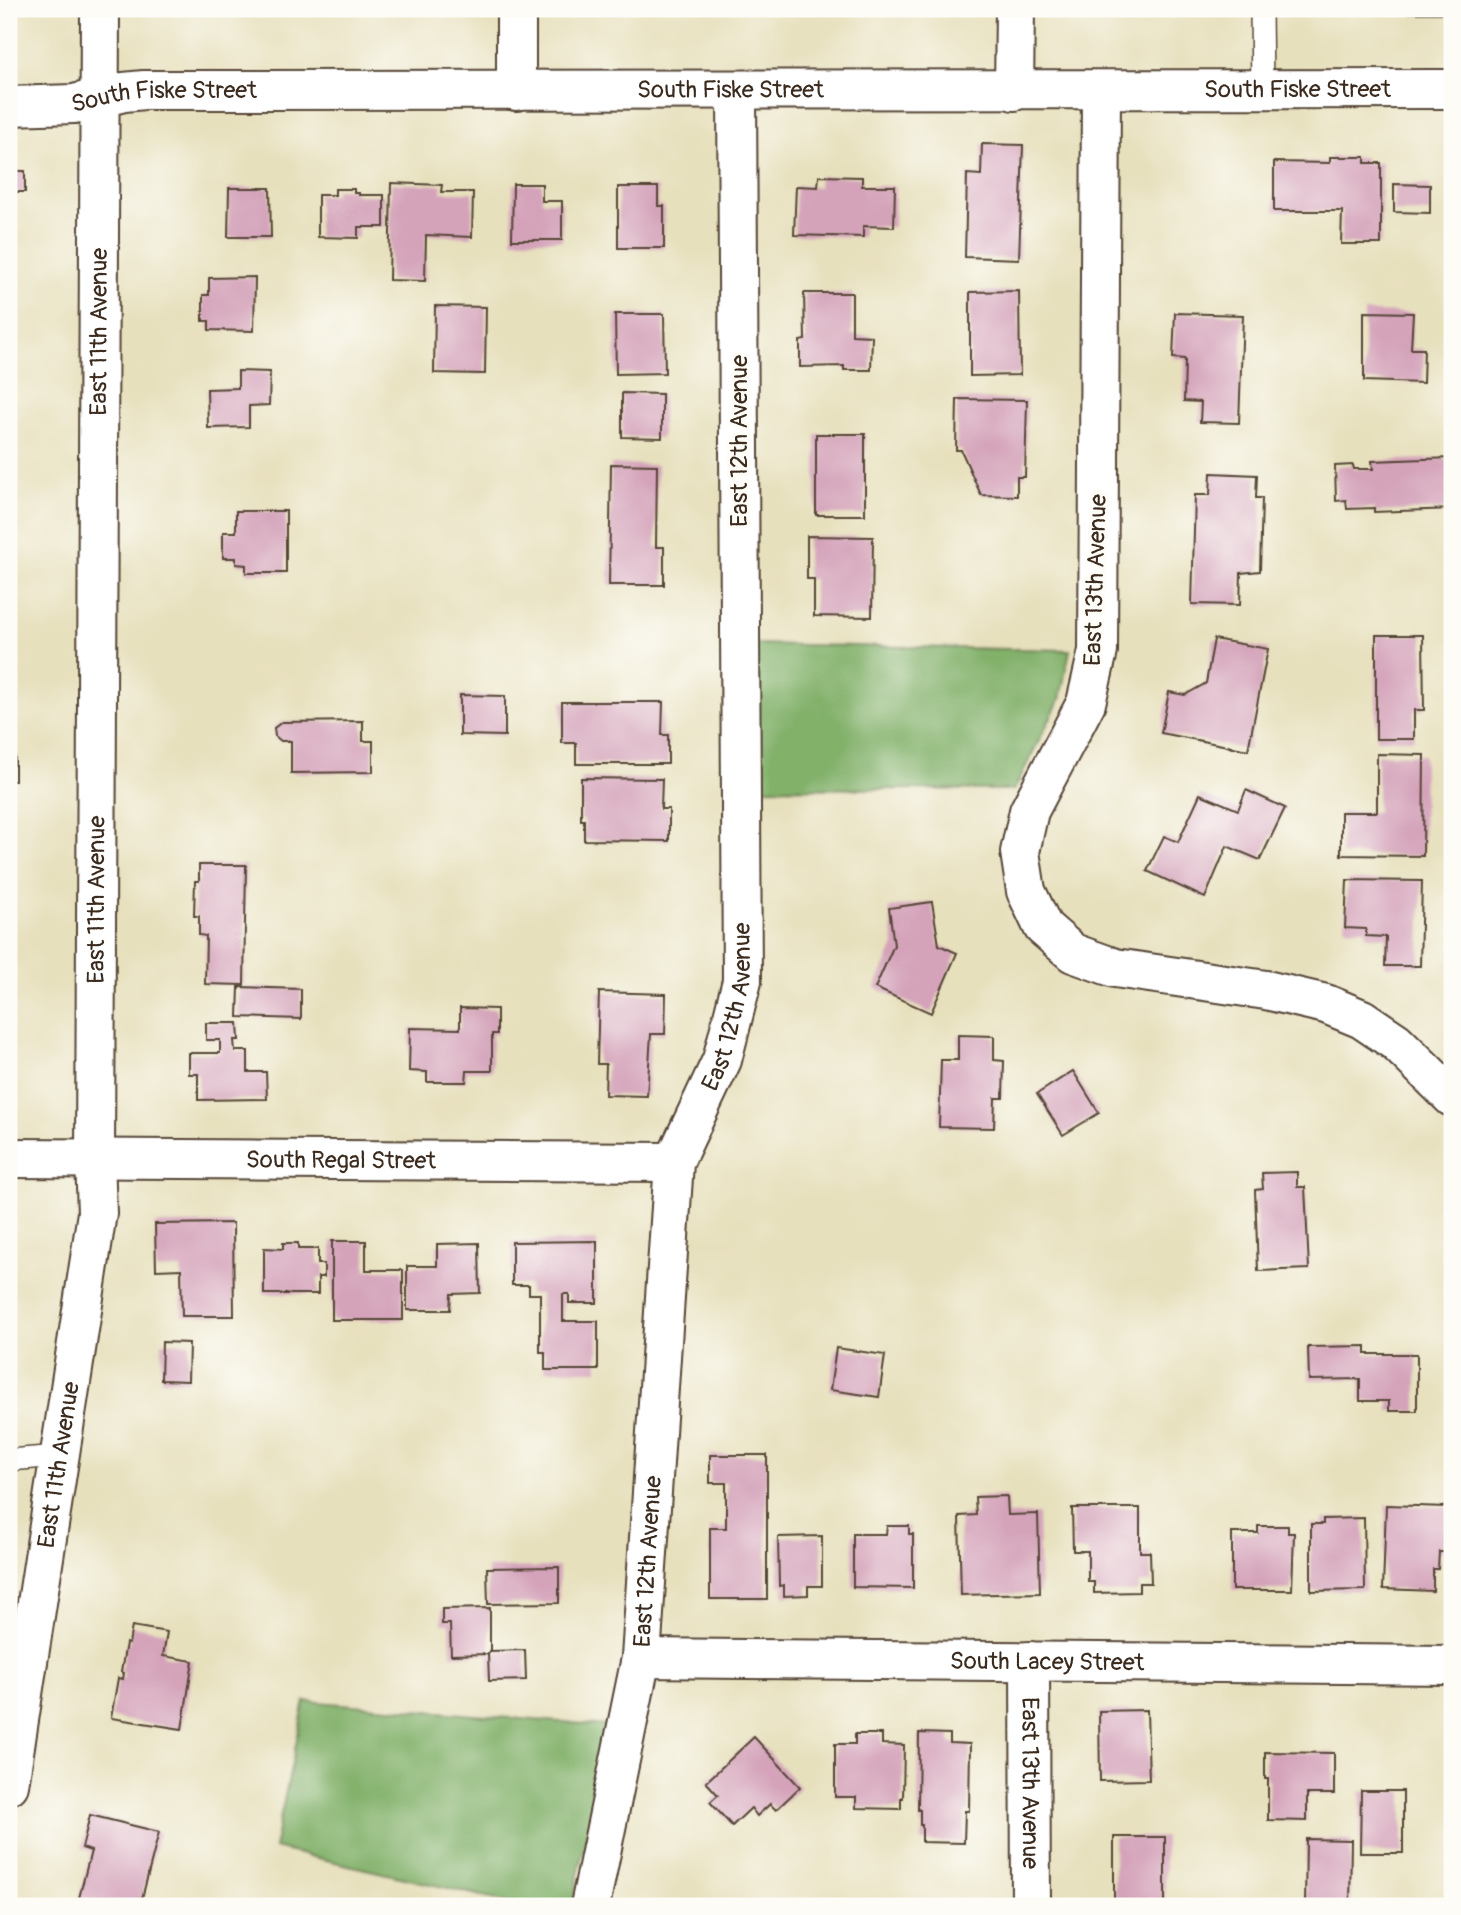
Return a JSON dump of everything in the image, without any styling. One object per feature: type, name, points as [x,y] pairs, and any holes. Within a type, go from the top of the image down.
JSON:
[{"type":"street","name":"East 11th Avenue","points":[[10,1771],[97,1213],[95,1159],[100,9]]},
{"type":"street","points":[[516,9],[516,91]]},
{"type":"street","points":[[1014,91],[1015,9]]},
{"type":"street","name":"South Fiske Street","points":[[9,107],[61,106],[145,90],[1452,89]]},
{"type":"street","name":"East 12th Avenue","points":[[590,1906],[641,1658],[674,1163],[722,1060],[742,981],[737,91]]},
{"type":"street","name":"East 13th Avenue","points":[[1101,91],[1098,651],[1086,703],[1029,811],[1020,852],[1026,891],[1043,927],[1073,953],[1115,968],[1266,990],[1326,1004],[1362,1020],[1396,1042],[1452,1097]]},
{"type":"street","name":"South Regal Street","points":[[9,1158],[674,1163]]},
{"type":"street","name":"South Lacey Street","points":[[641,1658],[1452,1665]]},
{"type":"street","name":"East 13th Avenue","points":[[1030,1661],[1031,1906]]},
{"type":"lane","points":[[1261,9],[1262,90]]},
{"type":"lane","points":[[9,1460],[59,1456]]},
{"type":"green space","points":[[753,644],[1070,650],[1060,699],[1014,790],[754,788]]},
{"type":"green space","points":[[305,1701],[608,1726],[572,1906],[526,1906],[274,1848]]},
{"type":"building","points":[[179,9],[227,9],[227,14],[179,13]]},
{"type":"building","points":[[1229,9],[1229,12],[1151,11]]},
{"type":"building","points":[[1384,9],[1443,9],[1443,13],[1384,13]]},
{"type":"building","points":[[982,144],[1023,145],[1019,259],[965,257],[967,174],[981,175]]},
{"type":"building","points":[[1330,157],[1365,157],[1365,163],[1381,163],[1381,244],[1341,244],[1342,211],[1274,211],[1274,162],[1330,163]]},
{"type":"building","points":[[9,171],[25,171],[25,192],[13,192],[13,204],[9,204]]},
{"type":"building","points":[[819,176],[862,177],[862,186],[895,186],[894,227],[863,226],[863,237],[794,235],[796,186],[818,187]]},
{"type":"building","points":[[391,183],[442,185],[441,192],[473,192],[472,237],[426,235],[425,281],[389,280]]},
{"type":"building","points":[[513,184],[542,184],[542,201],[562,201],[562,240],[512,240]]},
{"type":"building","points":[[1394,184],[1430,185],[1430,213],[1394,212]]},
{"type":"building","points":[[618,187],[658,187],[658,206],[664,206],[664,248],[618,248]]},
{"type":"building","points":[[229,188],[270,188],[271,237],[228,237]]},
{"type":"building","points":[[335,189],[354,189],[354,193],[359,195],[384,195],[384,227],[358,227],[358,238],[318,237],[318,195],[335,195]]},
{"type":"building","points":[[9,246],[17,246],[16,284],[9,284]]},
{"type":"building","points":[[255,277],[254,331],[209,330],[209,321],[203,321],[203,295],[209,295],[209,278]]},
{"type":"building","points":[[1019,291],[1020,375],[970,376],[970,292]]},
{"type":"building","points":[[804,293],[852,293],[852,335],[872,336],[871,370],[844,370],[844,366],[800,367],[800,341],[805,340]]},
{"type":"building","points":[[435,306],[486,307],[485,374],[434,373]]},
{"type":"building","points":[[1364,312],[1413,313],[1411,349],[1424,349],[1423,383],[1364,381]]},
{"type":"building","points":[[1175,313],[1243,315],[1239,423],[1200,422],[1201,402],[1184,401],[1185,359],[1173,358]]},
{"type":"building","points":[[615,314],[664,314],[665,373],[616,374]]},
{"type":"building","points":[[238,371],[270,372],[269,405],[249,406],[249,427],[208,428],[207,389],[238,388]]},
{"type":"building","points":[[622,393],[662,394],[662,438],[622,437]]},
{"type":"building","points":[[957,399],[1027,400],[1025,477],[1017,477],[1017,496],[981,495],[961,450],[956,450]]},
{"type":"building","points":[[816,434],[865,434],[865,515],[816,515]]},
{"type":"building","points":[[1452,458],[1452,509],[1374,512],[1374,508],[1347,509],[1346,500],[1336,501],[1335,466],[1353,465],[1354,469],[1373,469],[1372,461]]},
{"type":"building","points":[[611,464],[657,465],[656,547],[664,547],[664,585],[609,585]]},
{"type":"building","points":[[1211,473],[1257,475],[1256,498],[1262,498],[1260,571],[1241,573],[1240,605],[1192,604],[1195,495],[1210,495]]},
{"type":"building","points":[[236,511],[286,511],[286,573],[246,573],[246,565],[236,564],[236,558],[223,558],[223,532],[236,532]]},
{"type":"building","points":[[807,536],[873,537],[872,617],[814,616],[814,579],[807,579]]},
{"type":"building","points":[[1376,635],[1423,635],[1424,710],[1414,710],[1414,739],[1376,739]]},
{"type":"building","points":[[1214,639],[1268,649],[1248,750],[1161,733],[1169,692],[1185,695],[1206,683]]},
{"type":"building","points":[[460,695],[505,696],[505,736],[460,735]]},
{"type":"building","points":[[562,702],[663,702],[662,735],[668,735],[668,764],[576,764],[576,743],[562,743]]},
{"type":"building","points":[[9,718],[15,718],[15,781],[9,781]]},
{"type":"building","points":[[363,721],[363,741],[373,741],[373,772],[291,773],[291,741],[281,741],[275,736],[274,728],[282,722]]},
{"type":"building","points":[[1377,754],[1424,755],[1423,856],[1341,855],[1341,812],[1377,812]]},
{"type":"building","points":[[581,778],[662,779],[661,809],[669,809],[669,841],[584,840]]},
{"type":"building","points":[[1246,790],[1285,808],[1260,860],[1227,846],[1205,898],[1147,871],[1164,836],[1178,842],[1200,794],[1238,810]]},
{"type":"building","points":[[12,841],[12,864],[9,864],[9,842]]},
{"type":"building","points":[[199,865],[246,865],[244,985],[205,984],[206,936],[199,935],[199,916],[194,916],[195,881],[199,881]]},
{"type":"building","points":[[1347,880],[1422,881],[1420,966],[1385,966],[1386,937],[1366,936],[1366,929],[1345,928]]},
{"type":"building","points":[[932,902],[939,945],[957,953],[931,1013],[875,988],[894,945],[889,908]]},
{"type":"building","points":[[239,987],[301,989],[301,1019],[238,1017]]},
{"type":"building","points":[[599,992],[666,994],[665,1034],[651,1034],[647,1096],[605,1095],[606,1064],[597,1064]]},
{"type":"building","points":[[460,1008],[497,1009],[497,1034],[492,1034],[492,1071],[467,1071],[466,1082],[427,1082],[427,1072],[409,1071],[410,1028],[460,1029]]},
{"type":"building","points":[[206,1023],[238,1023],[239,1040],[234,1040],[235,1051],[248,1051],[248,1072],[266,1072],[267,1099],[198,1100],[198,1074],[189,1074],[189,1053],[220,1053],[220,1040],[206,1040]]},
{"type":"building","points":[[958,1035],[994,1036],[994,1060],[1004,1061],[1003,1098],[995,1098],[994,1128],[939,1127],[941,1060],[958,1060]]},
{"type":"building","points":[[1073,1071],[1099,1113],[1063,1135],[1037,1094]]},
{"type":"building","points":[[1297,1172],[1297,1187],[1305,1187],[1309,1269],[1258,1271],[1255,1190],[1263,1189],[1262,1173]]},
{"type":"building","points":[[233,1223],[234,1316],[182,1316],[181,1269],[156,1270],[155,1224]]},
{"type":"building","points":[[332,1241],[366,1241],[366,1270],[403,1270],[403,1320],[332,1320]]},
{"type":"building","points":[[597,1241],[597,1303],[569,1303],[569,1294],[563,1294],[563,1321],[598,1321],[598,1370],[545,1370],[545,1352],[540,1352],[540,1294],[529,1294],[529,1285],[512,1285],[512,1242]]},
{"type":"building","points":[[283,1243],[298,1243],[298,1249],[318,1249],[318,1264],[324,1264],[324,1277],[318,1277],[318,1294],[264,1294],[264,1248],[283,1249]]},
{"type":"building","points":[[479,1243],[480,1293],[451,1294],[450,1310],[407,1310],[407,1266],[437,1266],[437,1244]]},
{"type":"building","points":[[162,1342],[189,1343],[188,1381],[161,1380]]},
{"type":"building","points":[[1366,1346],[1366,1354],[1417,1354],[1417,1411],[1389,1411],[1389,1401],[1360,1401],[1360,1379],[1309,1380],[1308,1347]]},
{"type":"building","points":[[836,1348],[885,1355],[879,1397],[830,1390]]},
{"type":"building","points":[[710,1455],[767,1455],[767,1599],[710,1599],[710,1528],[726,1528],[726,1483],[710,1483]]},
{"type":"building","points":[[1007,1496],[1008,1515],[1038,1514],[1040,1593],[961,1595],[959,1516],[976,1515],[975,1497]]},
{"type":"building","points":[[1386,1505],[1447,1507],[1446,1552],[1439,1552],[1438,1569],[1433,1569],[1433,1591],[1383,1589]]},
{"type":"building","points":[[1072,1508],[1140,1508],[1140,1552],[1150,1552],[1151,1583],[1139,1583],[1139,1592],[1094,1593],[1094,1582],[1088,1582],[1088,1551],[1073,1551]]},
{"type":"building","points":[[1364,1518],[1365,1590],[1311,1591],[1311,1524],[1323,1524],[1323,1519]]},
{"type":"building","points":[[887,1526],[909,1526],[909,1534],[913,1534],[913,1588],[853,1587],[853,1534],[886,1534]]},
{"type":"building","points":[[1258,1526],[1288,1526],[1288,1533],[1294,1533],[1292,1590],[1232,1590],[1232,1533],[1258,1533]]},
{"type":"building","points":[[822,1536],[822,1586],[808,1586],[808,1595],[784,1596],[784,1585],[779,1586],[778,1537]]},
{"type":"building","points":[[559,1567],[559,1603],[488,1604],[487,1568]]},
{"type":"building","points":[[490,1608],[490,1651],[525,1650],[526,1680],[489,1681],[488,1654],[451,1655],[450,1624],[442,1624],[442,1609]]},
{"type":"building","points":[[132,1626],[167,1632],[163,1656],[193,1661],[182,1729],[111,1718],[118,1678],[123,1679],[124,1673],[121,1672]]},
{"type":"building","points":[[1147,1710],[1149,1780],[1100,1781],[1099,1711]]},
{"type":"building","points":[[919,1733],[950,1734],[950,1743],[970,1744],[969,1811],[965,1811],[964,1843],[922,1842],[922,1825],[918,1810]]},
{"type":"building","points":[[855,1734],[882,1734],[882,1744],[904,1745],[901,1809],[856,1808],[856,1797],[835,1797],[835,1744],[855,1744]]},
{"type":"building","points":[[754,1737],[800,1787],[776,1810],[770,1804],[757,1816],[751,1808],[732,1826],[710,1802],[718,1795],[706,1782]]},
{"type":"building","points":[[1265,1752],[1334,1753],[1334,1794],[1307,1794],[1307,1821],[1268,1820]]},
{"type":"building","points":[[1361,1791],[1403,1791],[1403,1853],[1360,1853]]},
{"type":"building","points":[[90,1815],[159,1832],[140,1906],[77,1906],[91,1851],[82,1848]]},
{"type":"building","points":[[1114,1837],[1165,1837],[1165,1906],[1116,1906]]},
{"type":"building","points":[[1306,1839],[1351,1840],[1350,1906],[1305,1906]]},
{"type":"building","points":[[426,1900],[446,1905],[446,1906],[425,1906]]}]
